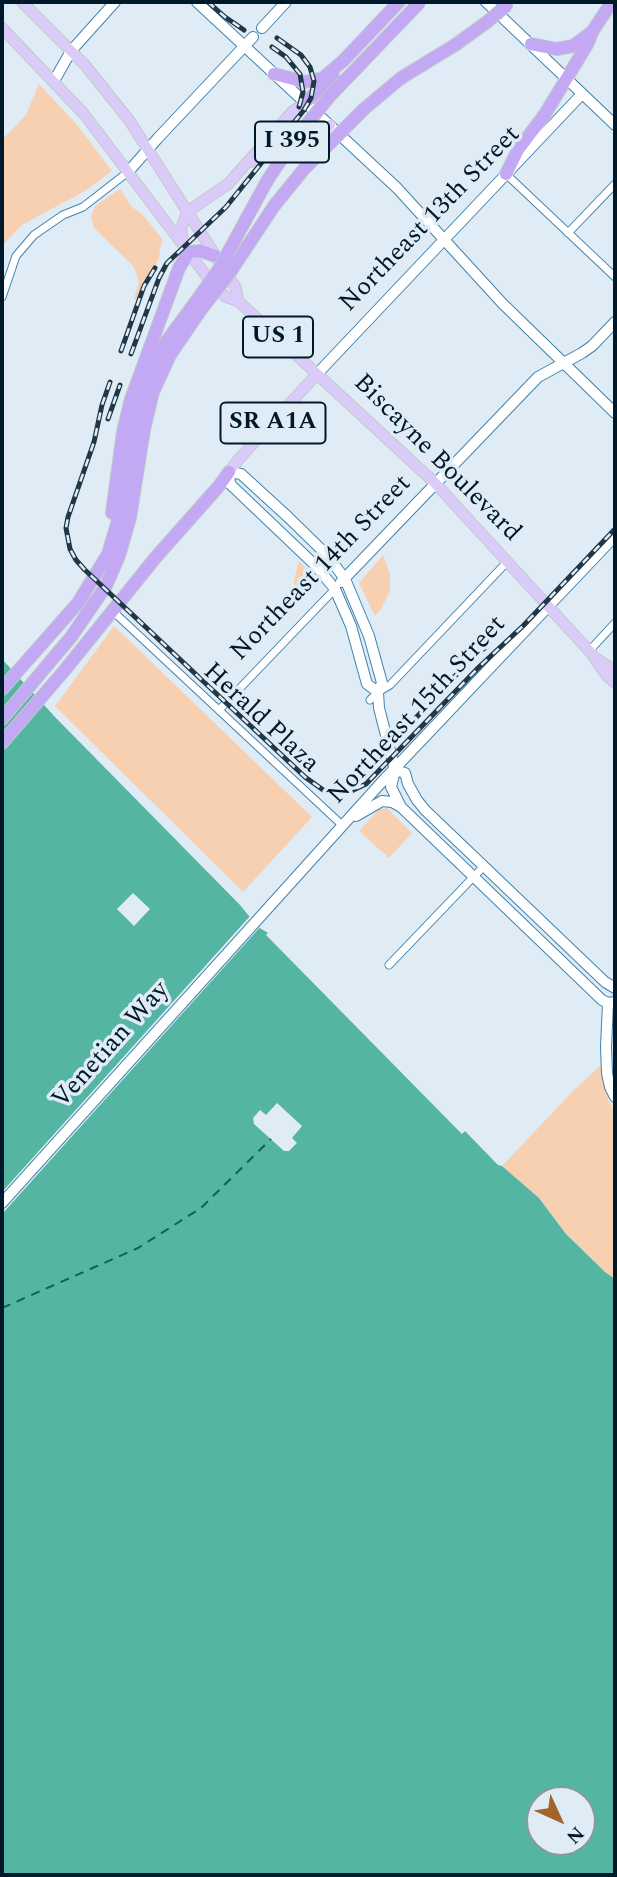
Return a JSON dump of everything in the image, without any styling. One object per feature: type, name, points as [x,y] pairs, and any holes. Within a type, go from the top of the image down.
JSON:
[{"type":"highway","points":[[274,74],[297,81],[312,82],[323,78],[343,61],[399,2]]},
{"type":"highway","name":"I 395","points":[[2,719],[71,636],[102,592],[119,556],[130,518],[153,392],[170,355],[267,181],[321,106],[420,2]]},
{"type":"highway","points":[[506,174],[612,2]]},
{"type":"highway","name":"I 395","points":[[2,689],[78,603],[111,547],[136,420],[146,384],[164,345],[231,271],[279,200],[310,162],[364,108],[401,78],[470,35],[509,3]]},
{"type":"highway","points":[[531,44],[565,49],[592,32]]},
{"type":"highway","points":[[305,103],[335,73],[343,61]]},
{"type":"highway","points":[[99,569],[110,527],[123,432],[131,399],[186,247],[215,256]]},
{"type":"highway","points":[[2,743],[229,472]]},
{"type":"main road","name":"Biscayne Boulevard","points":[[22,2],[71,51],[130,120],[236,288],[238,301]]},
{"type":"main road","name":"Biscayne Boulevard","points":[[2,28],[89,120],[209,280],[226,298],[238,301],[435,483],[592,654],[606,676],[615,683]]},
{"type":"main road","points":[[186,247],[181,228],[187,212],[218,191],[292,112],[305,103]]},
{"type":"main road","points":[[248,162],[275,153],[302,153],[330,125]]},
{"type":"main road","name":"Northeast 13th Street","points":[[229,472],[317,374]]},
{"type":"main road","name":"Biscayne Boulevard","points":[[592,654],[615,673]]},
{"type":"street","points":[[54,81],[71,51],[115,2]]},
{"type":"street","points":[[197,2],[399,190],[502,303],[615,414]]},
{"type":"street","points":[[2,297],[15,258],[34,235],[63,215],[83,207],[128,172],[286,2]]},
{"type":"street","points":[[486,2],[615,125]]},
{"type":"street","name":"Northeast 13th Street","points":[[317,374],[582,94]]},
{"type":"street","points":[[506,174],[615,277]]},
{"type":"street","points":[[569,233],[615,184]]},
{"type":"street","name":"Northeast 14th Street","points":[[219,710],[538,377],[592,345],[615,323]]},
{"type":"street","points":[[374,696],[382,683],[369,636],[345,579],[327,555],[288,517],[241,474],[229,472],[230,484],[278,528],[335,589],[352,626],[367,684],[374,696],[395,770],[391,787],[401,807]]},
{"type":"street","points":[[278,528],[288,517]]},
{"type":"street","name":"Northeast 15th Street","points":[[256,920],[615,536]]},
{"type":"street","points":[[374,696],[390,685],[507,562]]},
{"type":"street","name":"Herald Plaza","points":[[118,616],[342,825]]},
{"type":"street","points":[[592,654],[615,623]]},
{"type":"street","points":[[395,770],[405,773],[417,800],[605,982],[615,988]]},
{"type":"street","points":[[342,825],[382,801],[401,807],[602,1000],[612,1002],[606,1048],[607,1073],[615,1097]]},
{"type":"street","points":[[389,965],[484,866]]},
{"type":"street","name":"Venetian Way","points":[[2,1203],[256,920]]},
{"type":"street","points":[[532,933],[545,934],[558,945],[570,948],[577,960],[575,974]]},
{"type":"street","points":[[584,983],[597,980],[605,982]]},
{"type":"shaded area","points":[[39,84],[78,126],[112,171],[85,191],[22,225],[4,244],[2,250],[2,140],[26,115]]},
{"type":"shaded area","points":[[120,189],[132,207],[142,214],[163,240],[159,259],[147,276],[137,300],[134,299],[139,282],[134,267],[94,228],[91,217],[95,206]]},
{"type":"shaded area","points":[[383,555],[390,575],[390,591],[375,616],[359,583]]},
{"type":"shaded area","points":[[299,561],[319,582],[300,602],[294,595],[294,580]]},
{"type":"shaded area","points":[[114,626],[312,817],[243,892],[55,706]]},
{"type":"shaded area","points":[[2,659],[55,717],[240,905],[258,927],[268,933],[266,935],[454,1126],[462,1134],[465,1131],[498,1165],[539,1198],[566,1234],[615,1279],[615,1875],[2,1875]]},
{"type":"shaded area","points":[[387,808],[412,833],[389,858],[359,831],[379,809]]},
{"type":"shaded area","points":[[601,1065],[608,1100],[615,1110],[615,1279],[566,1234],[539,1198],[502,1166]]},
{"type":"pier","points":[[133,893],[150,909],[134,926],[117,909]]},
{"type":"pier","points":[[251,915],[262,925],[2,1214],[2,1192]]},
{"type":"pier","points":[[277,1103],[302,1126],[292,1138],[297,1143],[289,1151],[284,1151],[254,1124],[253,1118],[260,1110],[266,1115]]},
{"type":"ferry route","points":[[2,1308],[138,1248],[201,1208],[271,1139]]},
{"type":"railway","points":[[208,2],[244,30]]},
{"type":"railway","points":[[131,354],[167,263],[226,207],[311,98],[314,81],[310,67],[301,55],[277,38]]},
{"type":"railway","points":[[272,47],[286,57],[300,74],[303,92],[299,107]]},
{"type":"railway","points":[[121,351],[144,286],[155,268]]},
{"type":"railway","points":[[110,382],[94,442],[68,517],[66,528],[70,549],[85,570],[305,777],[326,792],[347,793],[366,784],[615,529]]},
{"type":"railway","points":[[108,419],[120,385]]},
{"type":"railway","points":[[411,723],[471,659],[487,646]]}]
